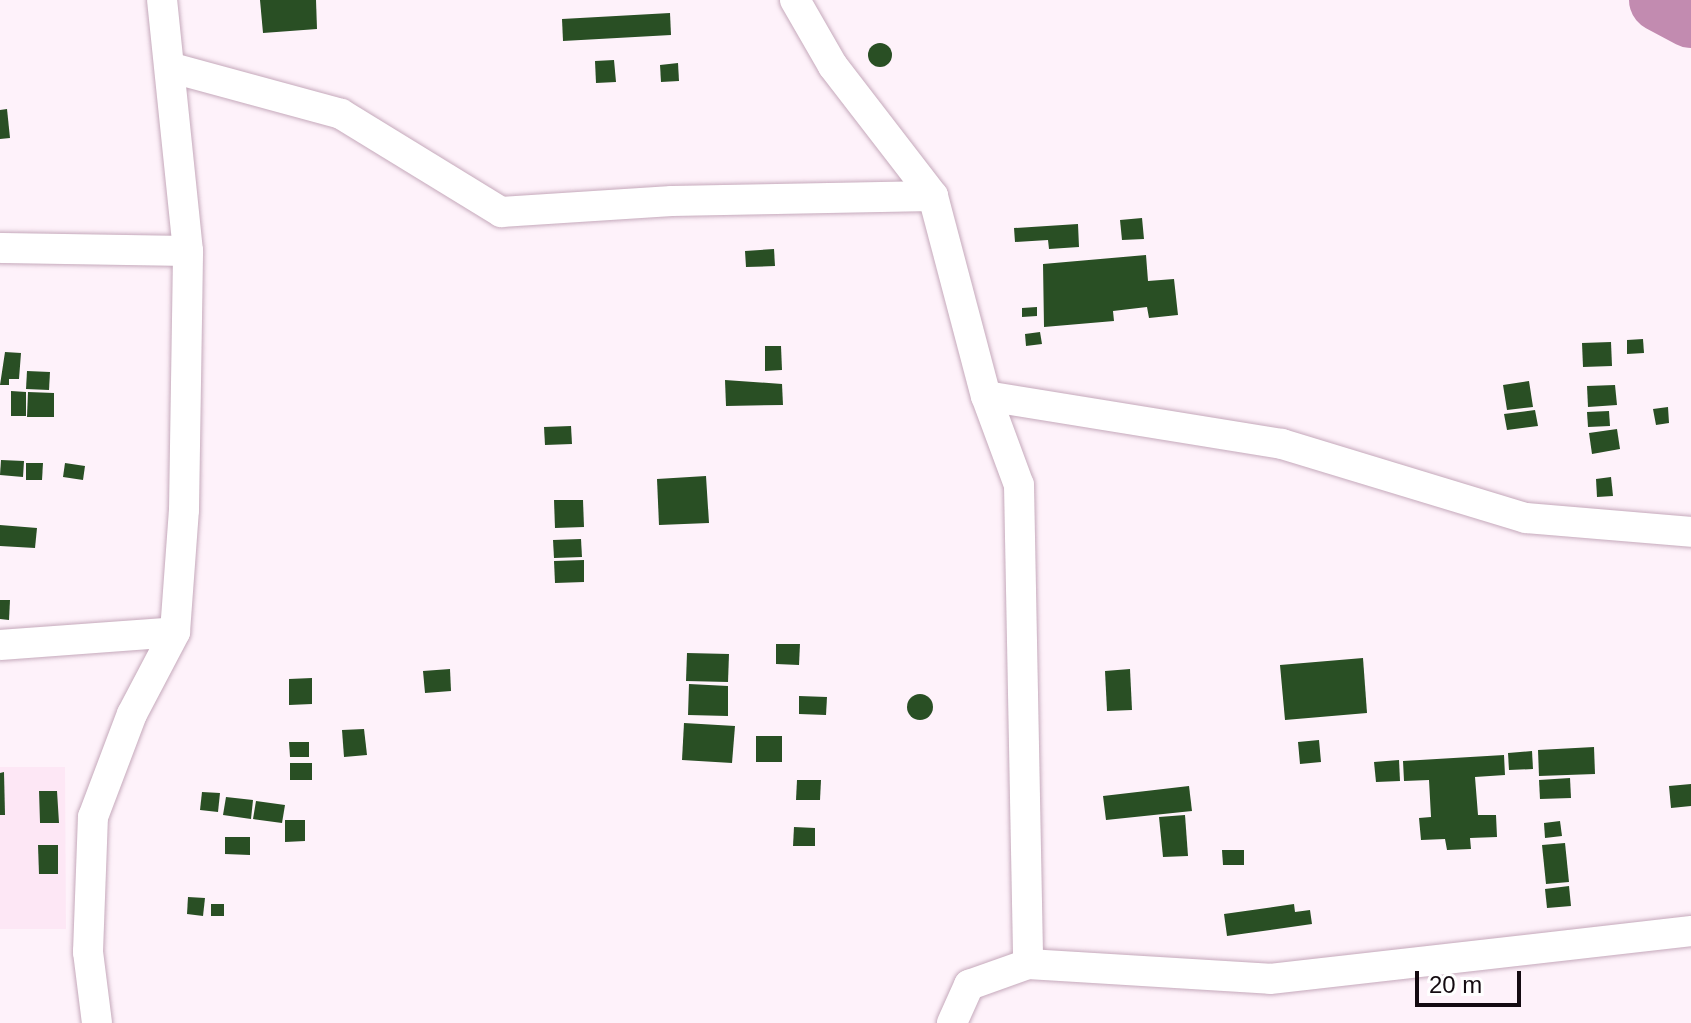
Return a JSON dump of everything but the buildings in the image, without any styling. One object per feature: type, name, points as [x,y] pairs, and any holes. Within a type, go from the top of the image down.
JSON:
[{"type":"street","points":[[97,1023],[88,952],[93,817],[126,726],[175,632],[184,510],[188,251],[172,68],[162,0]]},
{"type":"street","points":[[795,0],[833,66],[933,196],[986,396],[1019,485],[1028,964]]},
{"type":"street","points":[[172,68],[341,114],[501,212],[672,201],[933,196]]},
{"type":"street","points":[[0,248],[188,251]]},
{"type":"street","points":[[986,396],[1282,444],[1526,518],[1691,532]]},
{"type":"street","points":[[0,645],[175,632]]},
{"type":"street","points":[[952,1023],[969,985],[1028,964],[1270,979],[1691,931]]},
{"type":"shaded area","points":[[0,767],[65,767],[66,929],[0,929]]},
{"type":"waterway","points":[[1661,0],[1691,16]]}]
